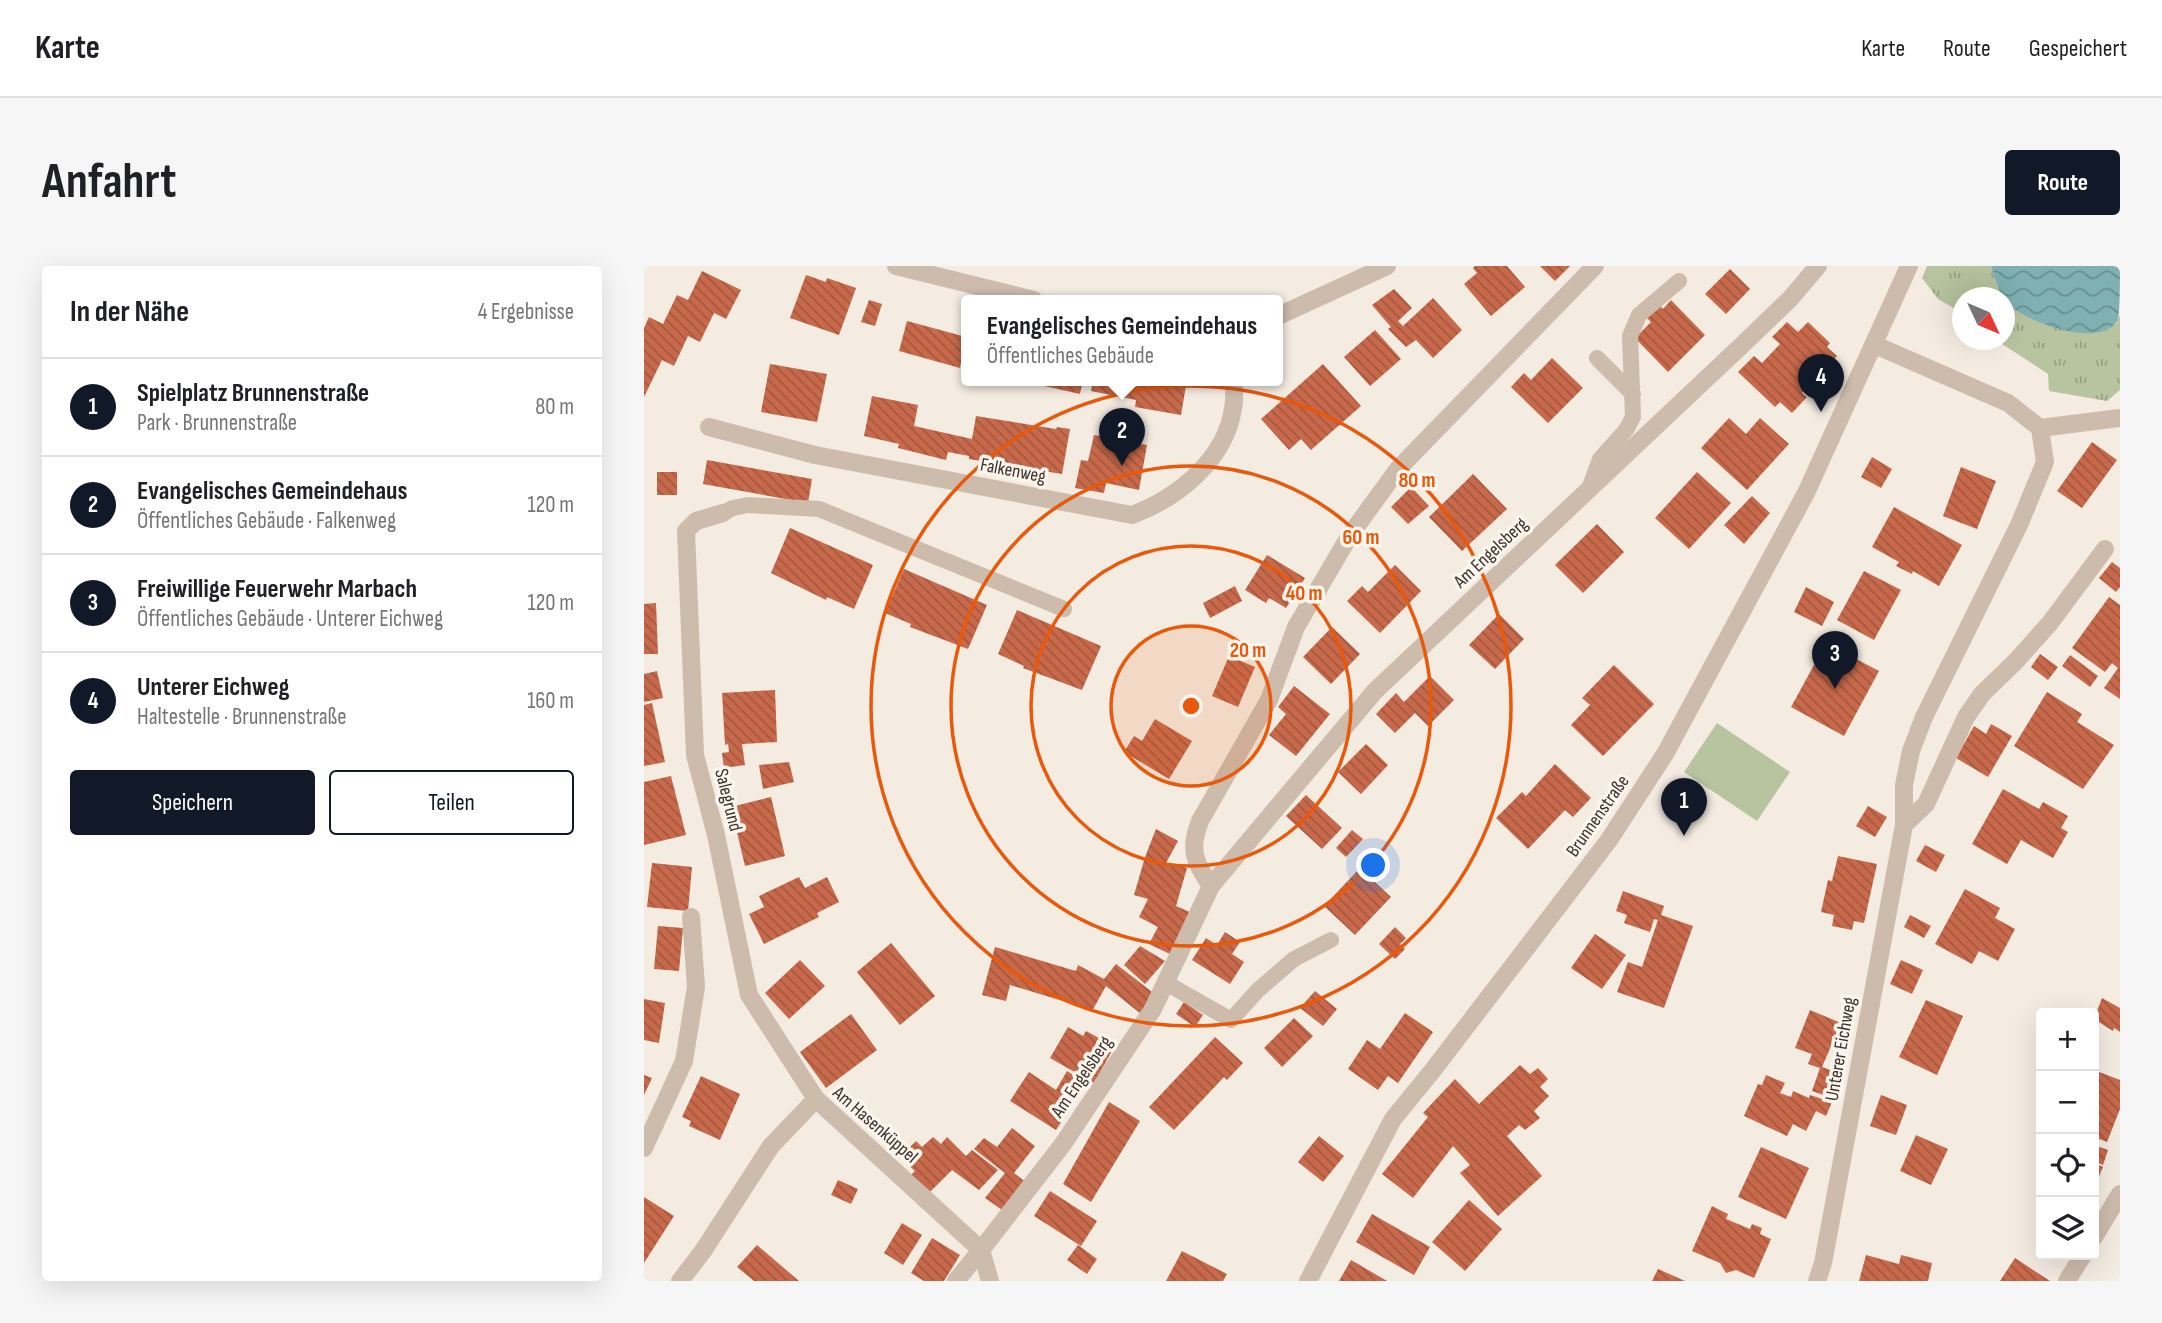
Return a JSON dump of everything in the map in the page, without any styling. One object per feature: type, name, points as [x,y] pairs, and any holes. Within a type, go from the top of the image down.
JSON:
[{"type":"street","points":[[896,266],[1014,295]]},
{"type":"street","points":[[1283,314],[1387,266]]},
{"type":"street","points":[[1211,886],[1196,865],[1193,839],[1200,821],[1269,699],[1296,626],[1350,535],[1398,469],[1595,266]]},
{"type":"street","name":"Am Engelsberg","points":[[956,1281],[1063,1144],[1153,1009],[1211,886],[1375,691],[1780,309],[1818,266]]},
{"type":"street","name":"Brunnenstraße","points":[[1308,1281],[1393,1119],[1609,840],[1665,754],[1806,493],[1909,266]]},
{"type":"street","points":[[1875,345],[2008,403],[2040,428],[2120,418]]},
{"type":"street","name":"Falkenweg","points":[[709,427],[815,455],[1132,514],[1153,506],[1177,491],[1214,455],[1233,408],[1234,386]]},
{"type":"street","name":"Unterer Eichweg","points":[[1817,1281],[1823,1263],[1904,825],[1904,785],[1911,751],[1924,717],[2019,525],[2045,462],[2040,428]]},
{"type":"street","name":"Salegrund","points":[[723,513],[696,521],[686,531],[695,755],[716,835],[749,995],[816,1098]]},
{"type":"street","points":[[1904,825],[1927,804],[1966,718],[1982,694],[2050,623],[2105,549]]},
{"type":"street","points":[[644,1148],[684,1060],[696,987],[691,917]]},
{"type":"street","name":"Am Hasenküppel","points":[[680,1281],[703,1251],[771,1146],[816,1098],[981,1250]]},
{"type":"street","points":[[2099,1229],[2120,1194]]},
{"type":"street","points":[[981,1250],[990,1281]]},
{"type":"street","points":[[2067,1281],[2080,1260]]},
{"type":"lane","points":[[1589,489],[1600,459],[1626,430],[1633,417],[1630,336],[1639,315],[1679,281]]},
{"type":"lane","points":[[1597,358],[1633,394]]},
{"type":"lane","points":[[723,513],[748,505],[819,509],[1064,609]]},
{"type":"lane","points":[[1166,983],[1231,1020],[1258,990],[1294,959],[1331,940]]},
{"type":"green space","points":[[1927,266],[1991,266],[1998,287],[1952,287],[1952,307],[1938,299],[1922,278]]},
{"type":"green space","points":[[2015,305],[2116,324],[2120,315],[2120,390],[2107,401],[2049,391],[2048,374],[2011,350],[2015,350]]},
{"type":"green space","points":[[1717,723],[1790,772],[1757,821],[1684,772]]},
{"type":"water","points":[[1991,266],[2120,266],[2118,320],[2109,329],[2096,333],[2064,330],[2018,312],[2015,310],[2015,287],[1998,287]]},
{"type":"building","points":[[1507,266],[1525,287],[1491,316],[1464,284],[1477,273],[1473,268]]},
{"type":"building","points":[[1540,266],[1570,266],[1555,281]]},
{"type":"building","points":[[1730,269],[1750,289],[1726,314],[1705,294]]},
{"type":"building","points":[[702,271],[741,290],[726,319],[714,313],[700,342],[688,336],[674,366],[662,360],[644,397],[644,328],[649,317],[663,324],[677,295],[688,300]]},
{"type":"building","points":[[806,275],[826,282],[827,278],[856,288],[839,335],[790,318]]},
{"type":"building","points":[[1394,289],[1412,308],[1398,321],[1403,326],[1433,298],[1462,330],[1433,358],[1416,340],[1406,347],[1388,329],[1391,327],[1372,305]]},
{"type":"building","points":[[869,300],[882,304],[875,326],[861,322]]},
{"type":"building","points":[[1671,300],[1705,335],[1668,372],[1635,338],[1651,322],[1646,317],[1658,304],[1663,309]]},
{"type":"building","points":[[907,321],[961,336],[960,368],[899,351]]},
{"type":"building","points":[[1787,322],[1798,332],[1808,322],[1830,343],[1827,347],[1837,356],[1802,393],[1807,397],[1792,413],[1780,402],[1775,407],[1738,372],[1754,356],[1762,363],[1780,344],[1772,337]]},
{"type":"building","points":[[1375,330],[1401,359],[1370,386],[1344,357]]},
{"type":"building","points":[[1552,358],[1583,388],[1548,423],[1511,387],[1524,373],[1531,380]]},
{"type":"building","points":[[770,364],[827,374],[817,422],[761,412]]},
{"type":"building","points":[[1323,364],[1361,406],[1311,450],[1301,439],[1289,450],[1261,419]]},
{"type":"building","points":[[1045,386],[1082,386],[1080,394]]},
{"type":"building","points":[[1092,386],[1186,386],[1181,415],[1135,407],[1136,400],[1091,391]]},
{"type":"building","points":[[872,396],[918,405],[914,426],[972,439],[976,416],[1070,429],[1062,474],[969,459],[969,456],[948,452],[946,460],[898,448],[899,444],[864,436]]},
{"type":"building","points":[[1729,418],[1746,434],[1760,418],[1789,444],[1747,490],[1701,448]]},
{"type":"building","points":[[1094,435],[1147,445],[1139,490],[1106,483],[1104,493],[1075,488],[1081,460],[1088,461]]},
{"type":"building","points":[[2092,442],[2117,460],[2082,508],[2057,491]]},
{"type":"building","points":[[1872,457],[1892,469],[1881,488],[1861,477]]},
{"type":"building","points":[[707,460],[812,479],[808,503],[703,484]]},
{"type":"building","points":[[1961,467],[1996,481],[1977,529],[1943,516]]},
{"type":"building","points":[[657,472],[677,472],[677,495],[657,495]]},
{"type":"building","points":[[1697,472],[1731,503],[1689,549],[1655,518]]},
{"type":"building","points":[[1473,474],[1507,509],[1462,551],[1429,517]]},
{"type":"building","points":[[1411,487],[1429,506],[1408,524],[1391,507]]},
{"type":"building","points":[[1752,496],[1770,513],[1744,544],[1724,525]]},
{"type":"building","points":[[1894,507],[1962,545],[1939,586],[1913,571],[1912,574],[1896,566],[1899,562],[1872,547]]},
{"type":"building","points":[[1597,524],[1624,552],[1583,593],[1555,565]]},
{"type":"building","points":[[790,528],[873,565],[854,609],[827,597],[826,600],[771,573]]},
{"type":"building","points":[[1267,555],[1305,578],[1286,608],[1269,598],[1266,603],[1245,590]]},
{"type":"building","points":[[2112,562],[2120,568],[2120,587],[2116,592],[2099,578]]},
{"type":"building","points":[[1395,565],[1421,591],[1380,633],[1347,601],[1362,586],[1368,592]]},
{"type":"building","points":[[904,569],[987,605],[968,649],[910,627],[911,624],[885,613]]},
{"type":"building","points":[[1864,571],[1901,590],[1874,640],[1837,620]]},
{"type":"building","points":[[1235,586],[1242,601],[1210,618],[1203,603]]},
{"type":"building","points":[[1806,587],[1834,602],[1822,626],[1794,612]]},
{"type":"building","points":[[2109,597],[2120,605],[2120,699],[2104,688],[2118,668],[2112,663],[2105,672],[2072,648]]},
{"type":"building","points":[[656,603],[658,654],[644,654],[644,604]]},
{"type":"building","points":[[1017,610],[1101,646],[1082,690],[1023,668],[1024,666],[998,654]]},
{"type":"building","points":[[1499,614],[1524,639],[1495,669],[1469,645]]},
{"type":"building","points":[[1332,627],[1360,654],[1331,684],[1303,657]]},
{"type":"building","points":[[1826,643],[1879,671],[1844,736],[1791,707]]},
{"type":"building","points":[[2040,654],[2058,667],[2048,680],[2031,667]]},
{"type":"building","points":[[2070,655],[2098,676],[2090,687],[2062,666]]},
{"type":"building","points":[[1229,656],[1255,667],[1238,707],[1212,696]]},
{"type":"building","points":[[1614,665],[1654,704],[1603,756],[1571,725],[1590,705],[1582,698]]},
{"type":"building","points":[[657,671],[663,698],[644,702],[644,674]]},
{"type":"building","points":[[1430,676],[1454,700],[1428,726],[1415,713],[1395,733],[1376,714],[1396,693],[1404,702]]},
{"type":"building","points":[[1294,686],[1330,714],[1296,756],[1269,735],[1286,714],[1278,707]]},
{"type":"building","points":[[775,690],[777,742],[742,744],[745,765],[724,768],[722,753],[729,752],[728,744],[725,745],[722,693]]},
{"type":"building","points":[[2047,692],[2082,714],[2077,722],[2114,745],[2083,789],[2014,746]]},
{"type":"building","points":[[652,703],[665,762],[644,766],[644,705]]},
{"type":"building","points":[[1155,719],[1192,741],[1169,779],[1124,752],[1134,736],[1142,741]]},
{"type":"building","points":[[1991,724],[2012,736],[1988,777],[1956,758],[1974,726],[1986,734]]},
{"type":"building","points":[[1366,744],[1388,765],[1361,794],[1338,772]]},
{"type":"building","points":[[789,762],[794,782],[763,789],[759,765]]},
{"type":"building","points":[[1555,764],[1591,798],[1573,817],[1565,810],[1528,849],[1496,818],[1522,792],[1526,796]]},
{"type":"building","points":[[671,776],[686,835],[644,845],[644,782]]},
{"type":"building","points":[[2003,789],[2039,809],[2043,802],[2068,816],[2061,828],[2068,832],[2053,858],[2021,840],[2007,864],[1972,844]]},
{"type":"building","points":[[1306,795],[1342,828],[1322,849],[1286,816]]},
{"type":"building","points":[[771,797],[785,856],[745,866],[731,807]]},
{"type":"building","points":[[1868,806],[1887,817],[1875,837],[1856,826]]},
{"type":"building","points":[[1156,829],[1178,841],[1166,863],[1187,868],[1176,906],[1192,913],[1170,954],[1149,944],[1158,927],[1139,917],[1148,899],[1134,895]]},
{"type":"building","points":[[1352,830],[1363,839],[1346,857],[1336,848]]},
{"type":"building","points":[[1925,845],[1945,855],[1936,872],[1916,861]]},
{"type":"building","points":[[1838,856],[1877,864],[1864,923],[1854,921],[1852,930],[1832,926],[1834,915],[1821,912],[1828,880],[1832,881]]},
{"type":"building","points":[[652,863],[692,867],[688,911],[647,907]]},
{"type":"building","points":[[1360,868],[1391,897],[1355,935],[1324,906]]},
{"type":"building","points":[[799,877],[805,888],[827,877],[839,902],[817,913],[819,917],[764,944],[749,914],[764,907],[759,896]]},
{"type":"building","points":[[1965,889],[2000,908],[1995,918],[2015,929],[1998,961],[1979,951],[1972,964],[1935,944]]},
{"type":"building","points":[[1623,891],[1664,906],[1661,915],[1693,926],[1664,1008],[1617,992],[1628,962],[1642,967],[1658,920],[1654,919],[1650,932],[1624,923],[1627,915],[1616,911]]},
{"type":"building","points":[[1910,915],[1931,926],[1924,938],[1904,927]]},
{"type":"building","points":[[658,926],[683,928],[679,971],[654,969]]},
{"type":"building","points":[[1395,927],[1406,938],[1400,944],[1405,949],[1395,959],[1379,944]]},
{"type":"building","points":[[1225,932],[1240,942],[1232,954],[1244,962],[1230,984],[1192,960],[1206,938],[1217,945]]},
{"type":"building","points":[[1595,934],[1626,955],[1602,989],[1571,968]]},
{"type":"building","points":[[891,943],[935,996],[900,1025],[857,972]]},
{"type":"building","points":[[1140,946],[1165,961],[1145,984],[1124,965]]},
{"type":"building","points":[[995,947],[1076,971],[1078,965],[1104,979],[1116,964],[1156,995],[1141,1014],[1106,986],[1092,1011],[1067,1000],[1066,1002],[1010,985],[1006,1001],[982,995]]},
{"type":"building","points":[[800,960],[825,986],[789,1019],[765,993]]},
{"type":"building","points":[[1901,960],[1923,970],[1912,994],[1890,984]]},
{"type":"building","points":[[1315,991],[1337,1009],[1323,1026],[1300,1008]]},
{"type":"building","points":[[2102,998],[2120,1008],[2120,1032],[2099,1022],[2098,1008]]},
{"type":"building","points":[[644,999],[665,1003],[659,1043],[644,1040]]},
{"type":"building","points":[[1926,1000],[1963,1016],[1937,1075],[1899,1057]]},
{"type":"building","points":[[1184,1002],[1203,1015],[1195,1027],[1176,1014]]},
{"type":"building","points":[[1810,1010],[1841,1023],[1822,1067],[1844,1075],[1835,1099],[1812,1091],[1820,1068],[1808,1064],[1812,1054],[1795,1048]]},
{"type":"building","points":[[1405,1013],[1433,1032],[1398,1083],[1388,1076],[1378,1090],[1348,1069],[1367,1040],[1380,1049]]},
{"type":"building","points":[[851,1014],[877,1050],[826,1088],[800,1052]]},
{"type":"building","points":[[1294,1018],[1313,1036],[1282,1067],[1264,1048]]},
{"type":"building","points":[[1068,1027],[1083,1036],[1086,1031],[1099,1038],[1096,1042],[1112,1051],[1094,1083],[1050,1058]]},
{"type":"building","points":[[1215,1037],[1243,1063],[1227,1080],[1224,1077],[1174,1130],[1149,1107]]},
{"type":"building","points":[[1520,1065],[1530,1074],[1538,1068],[1548,1079],[1540,1087],[1549,1096],[1534,1111],[1540,1118],[1525,1130],[1519,1125],[1507,1136],[1542,1176],[1498,1216],[1460,1173],[1470,1165],[1453,1146],[1413,1198],[1382,1174],[1428,1117],[1423,1113],[1455,1079],[1479,1104]]},
{"type":"building","points":[[1067,1071],[1086,1083],[1056,1130],[1010,1101],[1029,1072],[1056,1090]]},
{"type":"building","points":[[2099,1072],[2120,1080],[2120,1109],[2107,1142],[2099,1139]]},
{"type":"building","points":[[644,1075],[652,1078],[644,1095]]},
{"type":"building","points":[[1766,1075],[1785,1083],[1780,1093],[1791,1097],[1793,1091],[1809,1098],[1810,1095],[1832,1102],[1826,1116],[1816,1111],[1806,1131],[1793,1124],[1787,1136],[1744,1116],[1758,1084],[1762,1085]]},
{"type":"building","points":[[701,1076],[740,1094],[720,1140],[689,1126],[691,1121],[682,1117]]},
{"type":"building","points":[[1881,1095],[1907,1105],[1896,1135],[1870,1126]]},
{"type":"building","points":[[1109,1102],[1140,1121],[1091,1202],[1063,1184]]},
{"type":"building","points":[[1012,1128],[1035,1146],[1014,1173],[1027,1183],[1005,1212],[985,1198],[1005,1173],[974,1149],[984,1138],[997,1147]]},
{"type":"building","points":[[1916,1135],[1948,1149],[1931,1185],[1900,1171]]},
{"type":"building","points":[[1319,1136],[1344,1156],[1323,1182],[1298,1162]]},
{"type":"building","points":[[933,1137],[941,1144],[947,1137],[966,1156],[972,1150],[998,1170],[979,1190],[952,1170],[926,1196],[908,1178],[915,1171],[900,1157],[916,1141],[922,1147]]},
{"type":"building","points":[[1761,1147],[1809,1168],[1786,1219],[1738,1197]]},
{"type":"building","points":[[2099,1147],[2108,1150],[2103,1165],[2099,1163]]},
{"type":"building","points":[[838,1180],[858,1189],[851,1204],[831,1195]]},
{"type":"building","points":[[1050,1191],[1097,1221],[1081,1246],[1034,1216]]},
{"type":"building","points":[[644,1197],[674,1216],[644,1263]]},
{"type":"building","points":[[1469,1200],[1502,1229],[1465,1271],[1432,1242]]},
{"type":"building","points":[[1712,1206],[1728,1214],[1726,1219],[1750,1229],[1752,1224],[1762,1228],[1760,1234],[1771,1239],[1754,1278],[1736,1270],[1726,1273],[1720,1263],[1692,1251]]},
{"type":"building","points":[[1372,1214],[1430,1247],[1414,1275],[1356,1242]]},
{"type":"building","points":[[902,1223],[922,1235],[903,1265],[884,1253]]},
{"type":"building","points":[[932,1238],[960,1255],[944,1281],[924,1281],[911,1273]]},
{"type":"building","points":[[757,1245],[799,1281],[754,1281],[737,1267]]},
{"type":"building","points":[[1078,1245],[1097,1259],[1087,1274],[1067,1260]]},
{"type":"building","points":[[1182,1251],[1227,1274],[1223,1281],[1166,1281]]},
{"type":"building","points":[[1866,1255],[1899,1264],[1901,1255],[1932,1263],[1928,1281],[1859,1281]]},
{"type":"building","points":[[2015,1258],[2050,1281],[2000,1281]]},
{"type":"building","points":[[1351,1260],[1387,1281],[1339,1281]]},
{"type":"building","points":[[1658,1269],[1685,1281],[1652,1281]]},
{"type":"place","name":"Unterer Eichweg","points":[[1821,412]]},
{"type":"place","name":"Evangelisches Gemeindehaus","points":[[1122,466]]},
{"type":"place","name":"Freiwillige Feuerwehr Marbach","points":[[1835,689]]},
{"type":"place","name":"Spielplatz Brunnenstraße","points":[[1684,836]]}]
